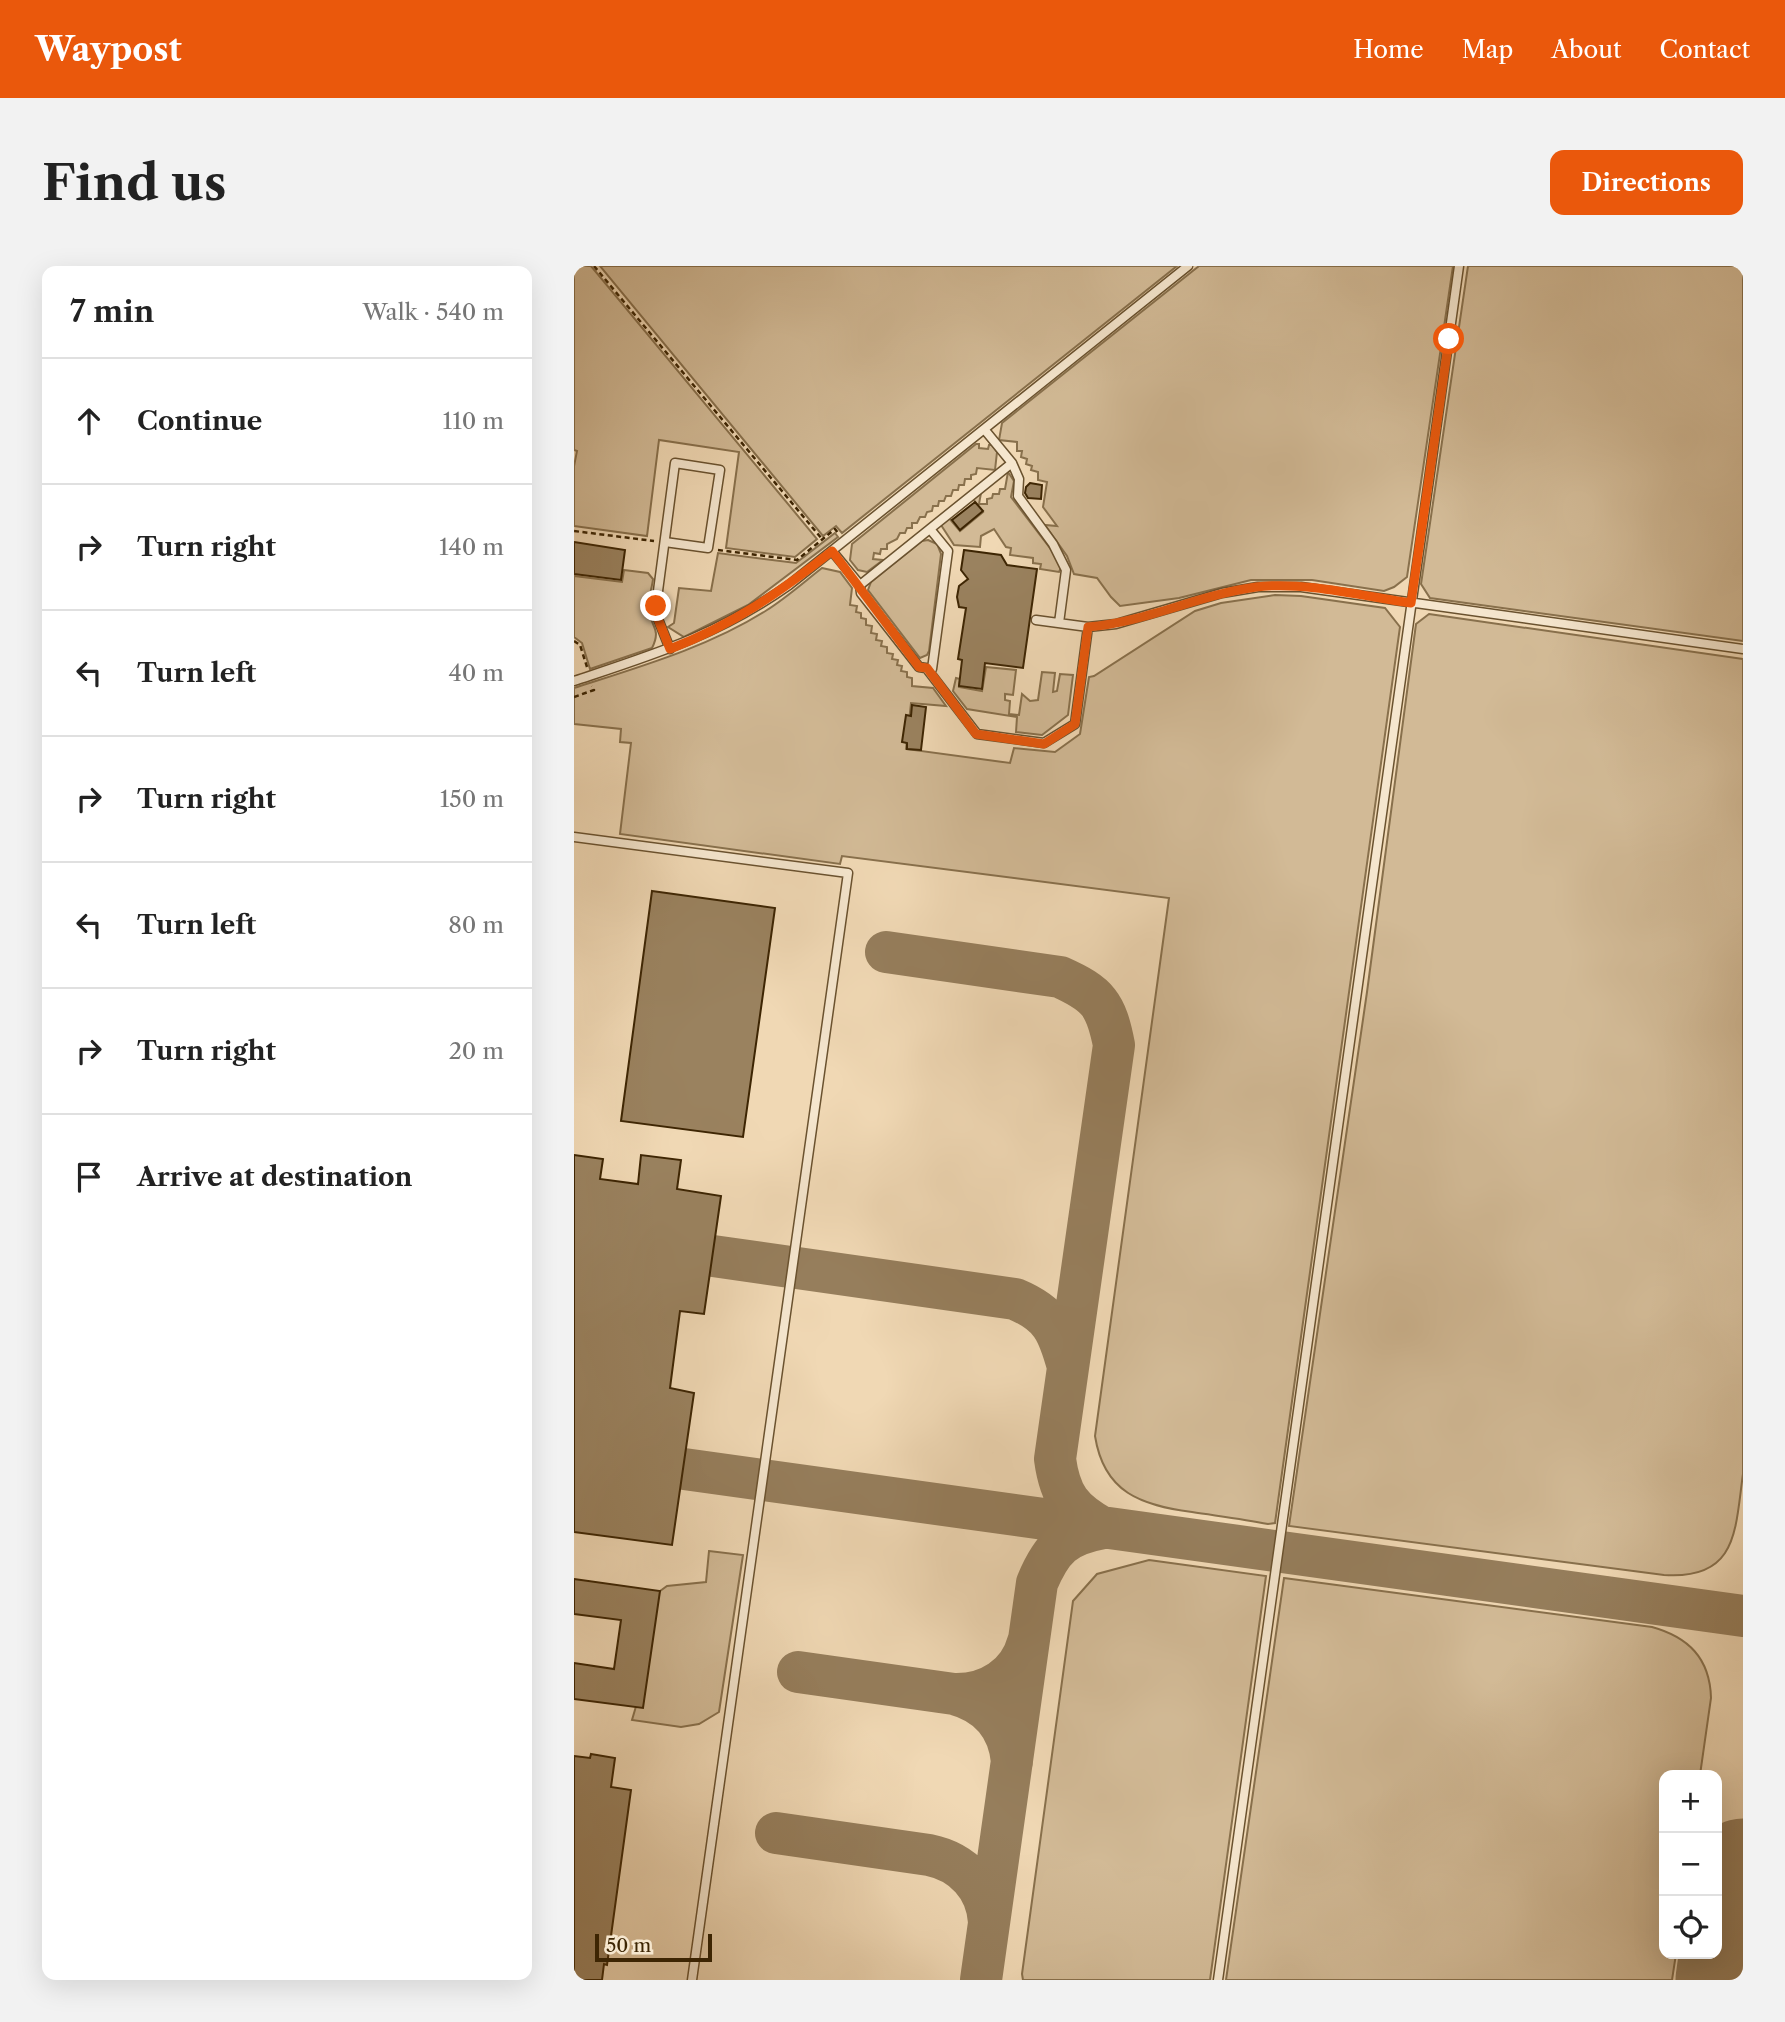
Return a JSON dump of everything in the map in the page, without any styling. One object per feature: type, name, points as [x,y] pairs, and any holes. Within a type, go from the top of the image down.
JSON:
[{"type":"lane","points":[[574,681],[670,649],[731,622],[762,604],[1188,266]]},
{"type":"lane","points":[[1218,1980],[1459,266]]},
{"type":"lane","points":[[984,429],[1012,463],[1019,479],[1018,496],[1054,544],[1065,564],[1059,623]]},
{"type":"lane","points":[[665,542],[708,548],[720,470],[675,463],[656,606],[656,614],[670,649]]},
{"type":"lane","points":[[860,585],[1012,463]]},
{"type":"lane","points":[[832,551],[919,667],[932,669],[948,551],[930,529]]},
{"type":"lane","points":[[1036,620],[1088,627],[1116,624],[1222,593],[1258,587],[1301,587],[1743,649]]},
{"type":"lane","points":[[927,668],[976,734],[1044,744],[1075,724],[1088,627]]},
{"type":"lane","points":[[574,837],[848,873],[692,1980]]},
{"type":"path","points":[[594,266],[822,540]]},
{"type":"path","points":[[708,548],[797,560],[835,529],[844,541]]},
{"type":"path","points":[[574,531],[665,542]]},
{"type":"shaded area","points":[[591,266],[817,539],[795,557],[726,548],[739,452],[659,440],[647,536],[574,526],[574,466],[577,451],[574,450],[574,268]]},
{"type":"shaded area","points":[[600,266],[1177,266],[842,533],[836,526],[823,536]]},
{"type":"shaded area","points":[[1199,266],[1453,266],[1407,577],[1394,587],[1384,591],[1312,580],[1251,580],[1179,598],[1120,606],[1097,578],[1074,574],[1067,556],[1045,525],[1057,526],[1043,507],[1047,482],[1038,480],[1038,472],[1031,470],[1032,466],[1026,464],[1027,459],[1021,457],[1022,451],[1017,451],[1017,442],[999,440],[1002,423]]},
{"type":"shaded area","points":[[1468,266],[1743,266],[1743,641],[1430,598],[1421,584]]},
{"type":"shaded area","points":[[979,444],[979,448],[988,449],[989,445],[992,445],[997,452],[995,470],[977,468],[971,479],[965,479],[964,485],[953,490],[951,496],[939,501],[938,506],[933,506],[932,511],[927,512],[925,517],[920,517],[917,523],[912,523],[912,528],[900,533],[897,539],[887,544],[887,549],[881,549],[880,554],[874,553],[873,559],[883,560],[867,572],[858,570],[850,560],[852,544]]},
{"type":"shaded area","points":[[1008,472],[1014,481],[1011,497],[1056,556],[1061,568],[1059,572],[1040,569],[1041,564],[1033,563],[1033,558],[1010,555],[1011,548],[1006,547],[994,529],[981,536],[980,547],[954,545],[941,525],[949,518],[960,531],[983,512],[973,499],[981,493],[979,504],[987,504],[987,499],[992,498],[993,494],[999,494],[1000,489],[1005,489]]},
{"type":"shaded area","points":[[835,533],[838,537],[748,605],[684,637],[668,627],[674,623],[679,588],[711,591],[718,553],[796,563]]},
{"type":"shaded area","points":[[928,540],[937,544],[941,554],[929,651],[920,658],[868,590],[871,582],[922,541]]},
{"type":"shaded area","points":[[822,568],[840,572],[852,588],[850,605],[857,606],[856,612],[866,619],[866,625],[872,626],[871,633],[877,634],[876,640],[882,641],[881,646],[887,647],[887,653],[893,654],[892,659],[898,660],[897,665],[902,666],[901,671],[907,672],[907,677],[912,678],[912,686],[933,688],[946,706],[911,703],[906,749],[1010,763],[1014,748],[1055,752],[1080,734],[1089,677],[1195,611],[1221,603],[1275,595],[1301,596],[1385,608],[1400,627],[1275,1523],[1174,1509],[1141,1500],[1116,1483],[1107,1471],[1095,1436],[1169,898],[842,856],[840,864],[620,834],[631,743],[620,742],[621,729],[574,724],[574,688],[673,655],[722,635],[774,605]]},
{"type":"shaded area","points":[[624,570],[648,573],[653,579],[649,605],[656,632],[655,641],[652,648],[590,669],[582,643],[574,637],[574,576],[622,582]]},
{"type":"shaded area","points":[[1429,614],[1743,659],[1743,1474],[1734,1532],[1719,1560],[1706,1569],[1688,1574],[1664,1575],[1289,1526],[1367,992],[1416,624]]},
{"type":"shaded area","points":[[986,667],[1016,670],[1013,695],[1005,694],[1005,700],[1010,701],[1009,714],[1019,715],[1022,694],[1030,701],[1038,700],[1042,672],[1055,673],[1053,692],[1057,691],[1060,674],[1073,675],[1068,715],[1042,735],[1016,732],[1017,717],[967,709],[953,691],[956,678],[960,679],[959,687],[982,691]]},
{"type":"shaded area","points":[[709,1551],[743,1555],[719,1712],[699,1724],[681,1727],[632,1720],[642,1686],[656,1594],[667,1586],[706,1582]]},
{"type":"shaded area","points":[[1149,1560],[1266,1576],[1210,1980],[1023,1980],[1073,1601],[1097,1574]]},
{"type":"shaded area","points":[[1284,1578],[1652,1627],[1676,1637],[1695,1651],[1706,1671],[1711,1698],[1701,1770],[1659,1770],[1659,1959],[1675,1959],[1672,1980],[1226,1980]]},
{"type":"building","points":[[1030,483],[1042,485],[1041,499],[1028,498],[1025,493]]},
{"type":"building","points":[[975,502],[983,511],[960,530],[952,520]]},
{"type":"building","points":[[574,542],[625,550],[621,580],[574,574]]},
{"type":"building","points":[[964,550],[1001,555],[1007,565],[1037,569],[1023,668],[985,663],[982,689],[959,686],[962,660],[958,659],[966,608],[959,607],[957,597],[959,586],[968,579],[961,570]]},
{"type":"building","points":[[912,705],[926,707],[921,750],[907,749],[907,743],[902,742],[906,715],[911,716]]},
{"type":"building","points":[[652,891],[775,908],[743,1137],[621,1121]]},
{"type":"building","points":[[574,1155],[603,1159],[600,1179],[638,1184],[641,1155],[681,1160],[677,1189],[721,1196],[704,1314],[680,1311],[670,1388],[694,1393],[672,1545],[574,1532]]},
{"type":"building","points":[[574,1579],[660,1591],[643,1708],[574,1699],[574,1663],[614,1669],[621,1620],[574,1614]]},
{"type":"building","points":[[591,1754],[615,1758],[611,1787],[631,1790],[607,1965],[604,1964],[602,1980],[574,1980],[574,1756],[590,1758]]},
{"type":"taxiway","points":[[886,952],[1060,977],[1092,995],[1108,1019],[1114,1045],[1055,1459],[1060,1483],[1069,1501],[1083,1515],[1103,1528]]},
{"type":"taxiway","points":[[713,1256],[1015,1299],[1045,1317],[1061,1343],[1068,1367]]},
{"type":"taxiway","points":[[684,1469],[1743,1616]]},
{"type":"taxiway","points":[[981,1980],[1037,1583],[1048,1560],[1061,1545],[1079,1534],[1103,1528]]},
{"type":"taxiway","points":[[1012,1762],[1006,1738],[995,1718],[977,1704],[954,1694],[979,1691],[1010,1674],[1024,1654],[1028,1642]]},
{"type":"taxiway","points":[[798,1672],[954,1694]]},
{"type":"taxiway","points":[[776,1833],[941,1858],[962,1870],[978,1887],[984,1898],[989,1922]]},
{"type":"runway","points":[[1728,1980],[1743,1871]]},
{"type":"route","points":[[656,606],[656,614],[670,649],[731,622],[762,604],[832,551],[919,667],[927,668],[976,734],[1044,744],[1075,724],[1088,627],[1116,624],[1222,593],[1258,587],[1301,587],[1411,603],[1449,339]]}]
